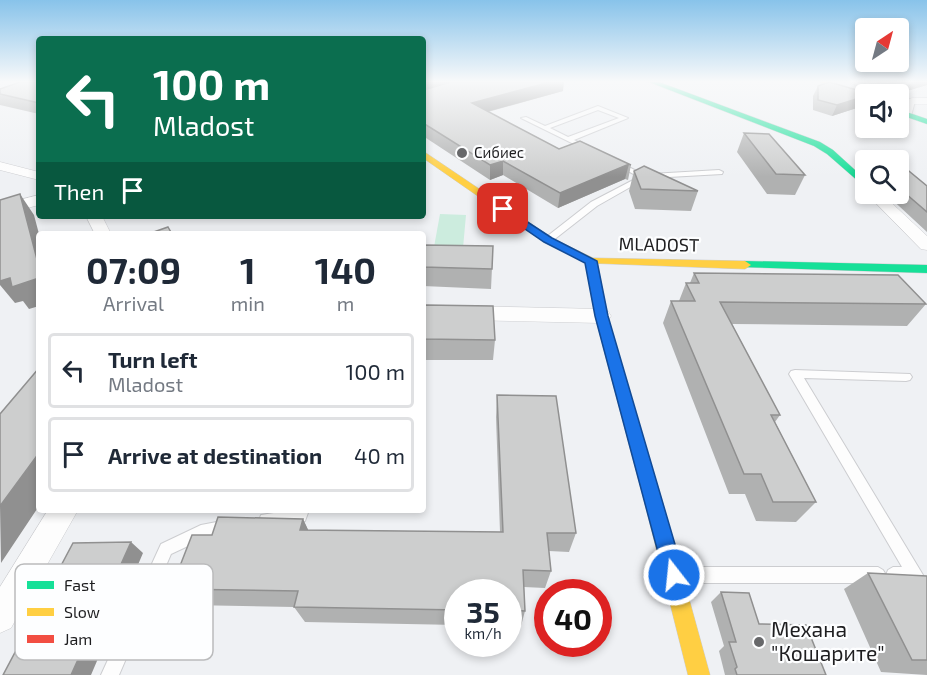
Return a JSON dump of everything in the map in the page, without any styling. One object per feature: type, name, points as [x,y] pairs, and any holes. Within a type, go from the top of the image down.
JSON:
[{"type":"street","points":[[736,114],[817,144],[830,152],[855,176]]},
{"type":"street","points":[[914,114],[927,122]]},
{"type":"street","name":"MLADOST","points":[[426,156],[548,240],[591,261],[927,269]]},
{"type":"street","points":[[0,166],[36,175]]},
{"type":"street","points":[[0,210],[36,201]]},
{"type":"street","points":[[884,204],[927,245]]},
{"type":"street","points":[[591,261],[602,316],[674,575],[699,675]]},
{"type":"street","points":[[426,312],[602,316]]},
{"type":"street","points":[[32,564],[62,513]]},
{"type":"street","points":[[0,617],[15,592]]},
{"type":"lane","points":[[544,128],[583,114]]},
{"type":"lane","points":[[569,139],[625,118],[613,114]]},
{"type":"lane","points":[[524,118],[597,153]]},
{"type":"lane","points":[[607,158],[644,177]]},
{"type":"lane","points":[[548,240],[594,204],[644,177],[719,172]]},
{"type":"lane","points":[[674,575],[915,574],[795,374],[906,377]]},
{"type":"lane","points":[[159,564],[166,549],[201,532],[300,516],[301,513]]},
{"type":"lane","points":[[110,675],[117,660]]},
{"type":"green space","points":[[440,214],[466,215],[463,248],[434,247]]},
{"type":"building","points":[[426,114],[492,114],[559,149],[580,141],[629,164],[560,193],[503,161],[490,165],[426,125]]},
{"type":"building","points":[[744,133],[769,134],[805,175],[776,174]]},
{"type":"building","points":[[644,166],[698,191],[641,189],[634,171]]},
{"type":"building","points":[[909,171],[927,186],[927,212],[909,196]]},
{"type":"building","points":[[20,194],[36,255],[36,279],[12,287],[10,278],[0,281],[0,200]]},
{"type":"building","points":[[168,227],[170,231],[157,231]]},
{"type":"building","points":[[426,245],[493,246],[492,269],[426,267]]},
{"type":"building","points":[[694,273],[898,275],[926,304],[720,302],[780,415],[771,415],[816,502],[773,502],[761,474],[744,474],[671,301],[695,301],[686,283],[699,283]]},
{"type":"building","points":[[426,305],[493,306],[495,340],[426,339]]},
{"type":"building","points":[[36,372],[36,457],[0,506],[0,414]]},
{"type":"building","points":[[497,395],[556,396],[576,533],[547,533],[551,571],[523,570],[525,611],[522,611],[522,579],[444,579],[444,610],[294,607],[298,591],[213,590],[213,564],[181,564],[192,535],[212,535],[218,517],[303,519],[300,530],[503,532]]},
{"type":"building","points":[[131,542],[121,564],[62,564],[73,543]]},
{"type":"building","points":[[868,573],[927,576],[927,660],[912,660]]},
{"type":"building","name":"Механа \"Кошарите\"","points":[[721,592],[749,593],[759,624],[806,625],[826,675],[737,675],[735,669],[737,667],[729,642],[736,642]]},
{"type":"building","points":[[15,652],[15,660],[78,660],[71,675],[3,675]]},
{"type":"traffic: fast","points":[[736,114],[817,144],[830,152],[855,175]]},
{"type":"traffic: fast","points":[[909,115],[927,122]]},
{"type":"traffic: fast","points":[[745,265],[927,269]]},
{"type":"traffic: slow","points":[[426,156],[548,240],[591,261],[745,265]]},
{"type":"traffic: slow","points":[[654,504],[699,675]]},
{"type":"traffic: jam","points":[[591,261],[601,316],[654,504]]},
{"type":"place","name":"Сибиес","points":[[462,153]]},
{"type":"place","name":"Механа \"Кошарите\"","points":[[759,642]]},
{"type":"route","points":[[503,209],[548,240],[591,261],[602,316],[674,575]]}]
